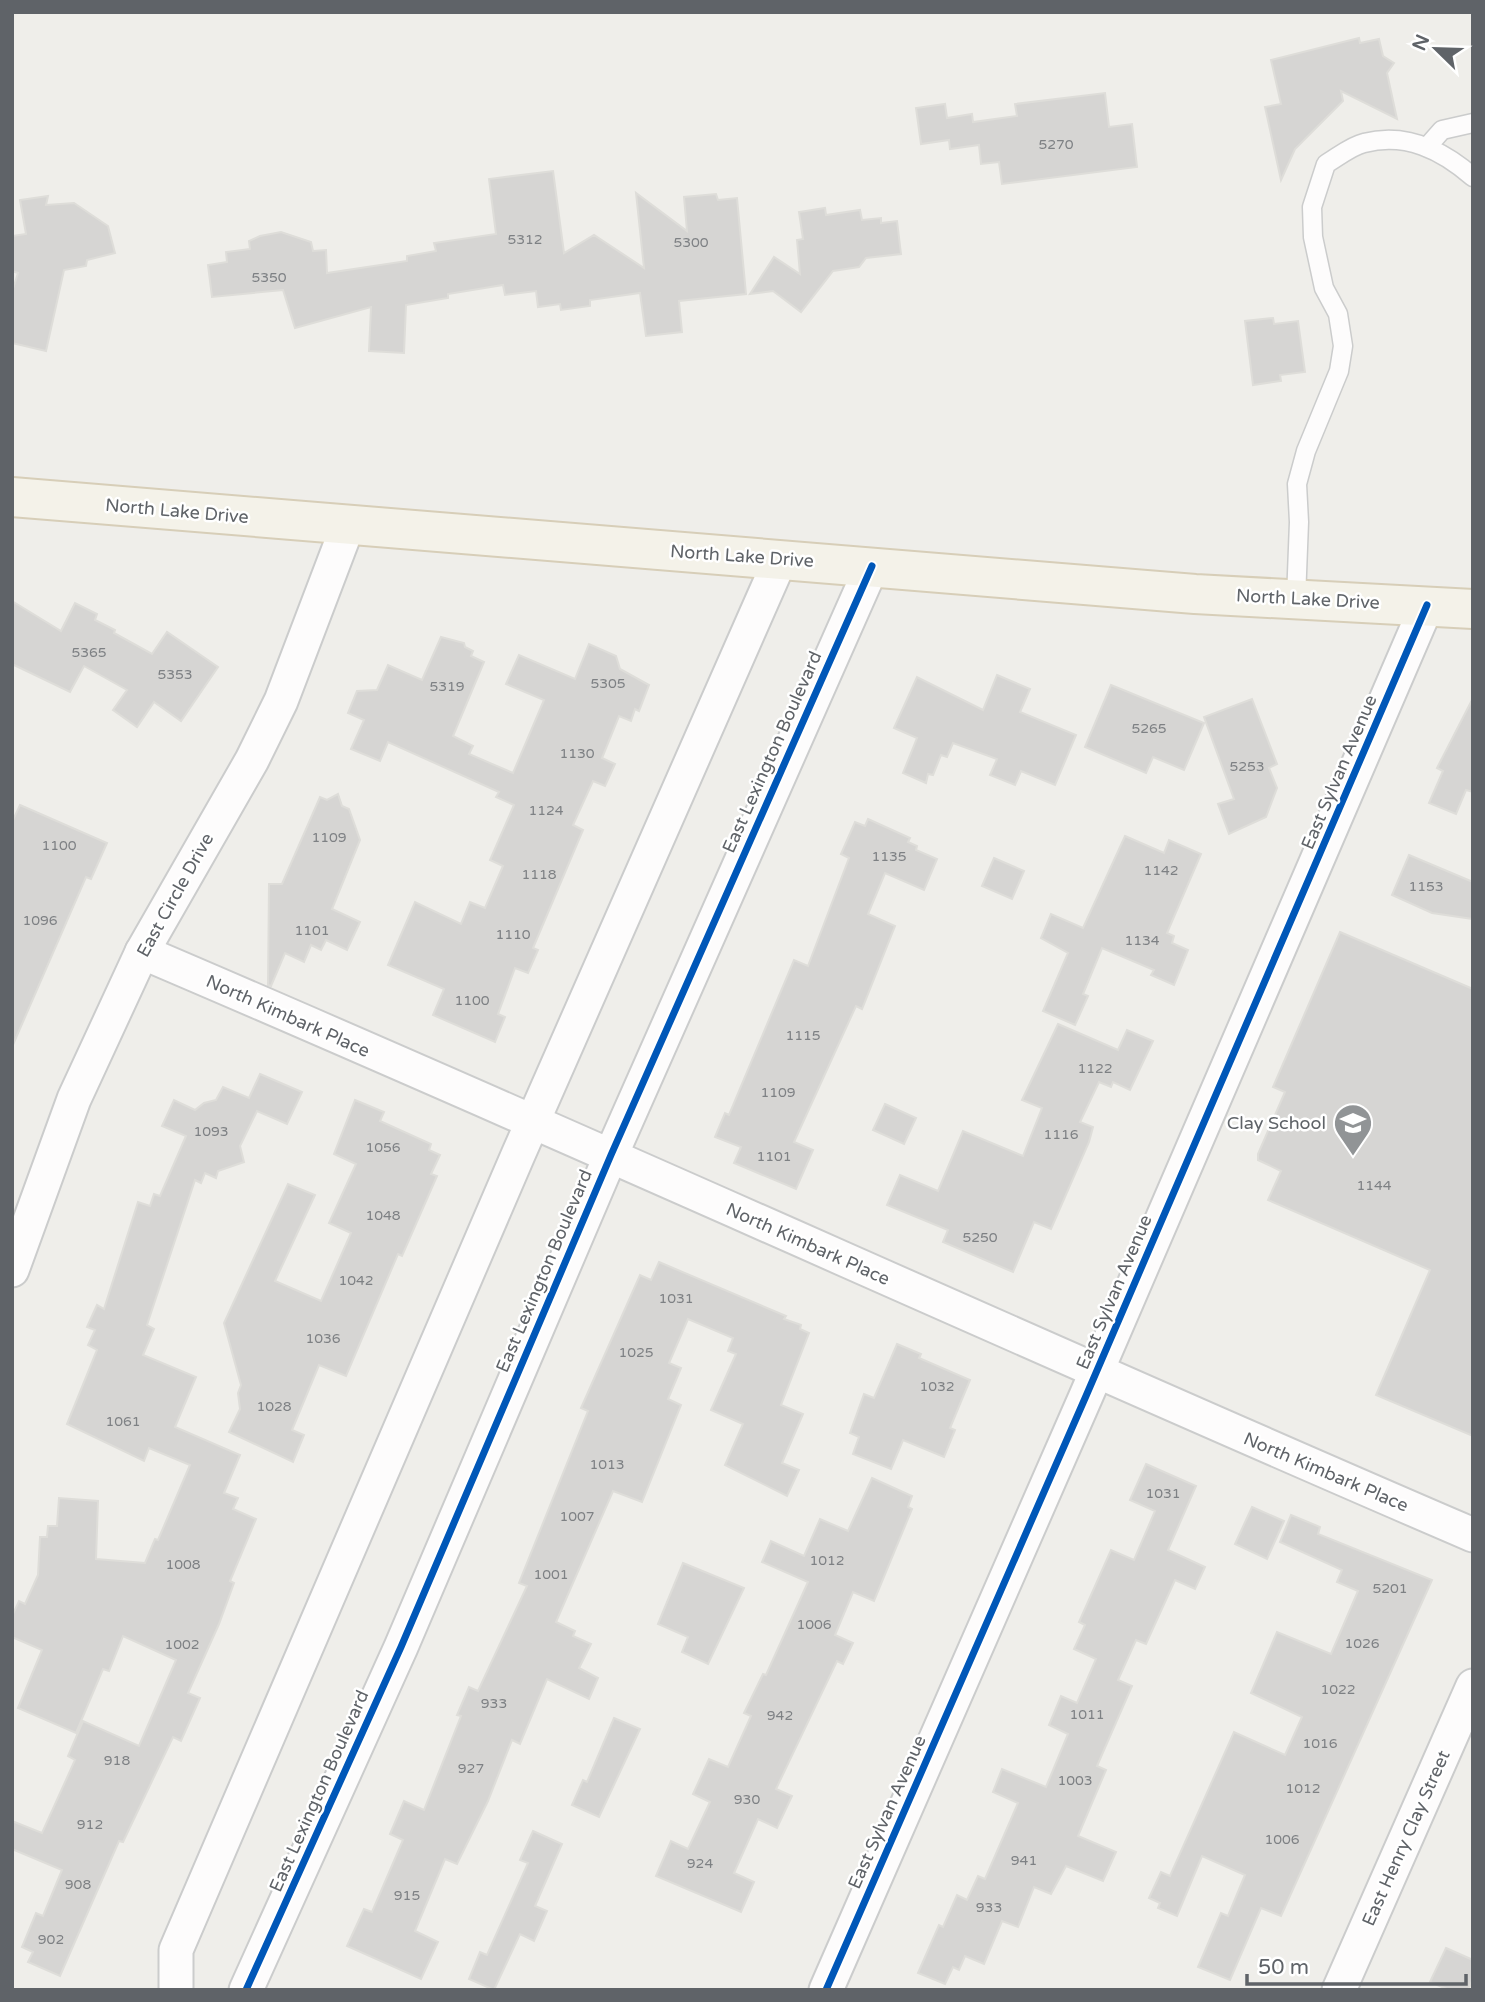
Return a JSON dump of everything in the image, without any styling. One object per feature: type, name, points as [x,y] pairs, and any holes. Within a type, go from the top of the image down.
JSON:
[{"type":"main road","name":"North Lake Drive","points":[[12,498],[1181,593],[1473,609]]},
{"type":"street","name":"East Circle Drive","points":[[12,1270],[74,1099],[142,953],[252,760],[281,701],[348,525]]},
{"type":"street","points":[[176,1990],[176,1950],[533,1123],[780,560]]},
{"type":"street","name":"East Lexington Boulevard","points":[[246,1990],[401,1647],[611,1155],[872,566]]},
{"type":"street","name":"East Sylvan Avenue","points":[[826,1990],[1427,605]]},
{"type":"street","name":"North Kimbark Place","points":[[142,953],[611,1155],[1096,1373],[1473,1535]]},
{"type":"street","name":"East Henry Clay Street","points":[[1339,1990],[1473,1686]]},
{"type":"lane","points":[[1427,147],[1442,130],[1473,122]]},
{"type":"lane","points":[[1296,599],[1297,484],[1306,451],[1339,371],[1343,346],[1338,314],[1324,288],[1313,237],[1312,207],[1326,164],[1363,143],[1408,139],[1455,162],[1473,177]]},
{"type":"building","points":[[1359,38],[1360,43],[1379,39],[1383,56],[1394,63],[1387,73],[1397,119],[1341,91],[1343,101],[1295,149],[1281,180],[1265,107],[1281,104],[1271,60]]},
{"type":"building","points":[[1105,93],[1109,127],[1132,124],[1137,167],[1002,184],[999,162],[981,164],[979,145],[950,149],[949,140],[921,144],[916,108],[945,104],[947,118],[972,114],[973,122],[1017,116],[1015,104]]},
{"type":"building","points":[[553,171],[564,253],[594,235],[644,268],[636,193],[687,231],[684,197],[716,194],[718,200],[737,198],[746,294],[679,301],[682,332],[646,336],[640,293],[590,300],[590,306],[561,310],[560,304],[538,307],[536,291],[505,295],[503,285],[448,294],[448,298],[406,305],[404,353],[369,351],[371,307],[295,328],[283,290],[212,297],[208,265],[227,262],[226,252],[250,249],[249,241],[260,236],[281,232],[311,242],[313,251],[326,250],[327,273],[407,261],[407,256],[436,251],[434,243],[496,234],[489,179]]},
{"type":"building","points":[[48,196],[46,205],[74,203],[108,226],[115,253],[87,260],[86,266],[64,270],[46,351],[12,343],[12,292],[18,273],[12,271],[12,236],[26,234],[20,200]]},
{"type":"building","points":[[825,208],[826,215],[860,210],[862,220],[881,218],[881,223],[897,221],[901,254],[866,258],[859,267],[833,271],[801,312],[773,291],[750,294],[774,257],[800,274],[797,240],[803,239],[799,212]]},
{"type":"building","points":[[1273,318],[1274,324],[1298,321],[1305,372],[1280,375],[1281,381],[1253,385],[1245,321]]},
{"type":"building","points":[[12,601],[61,631],[75,603],[97,614],[95,620],[115,630],[114,633],[152,654],[167,632],[218,667],[181,721],[154,702],[137,727],[113,710],[127,690],[84,666],[70,692],[12,664]]},
{"type":"building","points":[[441,637],[464,643],[465,647],[473,651],[471,656],[484,662],[453,736],[473,746],[469,754],[513,773],[544,700],[506,684],[519,655],[575,679],[589,644],[616,656],[620,669],[649,685],[639,711],[635,709],[631,721],[619,716],[602,758],[615,764],[605,786],[593,781],[573,825],[583,830],[533,948],[538,950],[528,973],[515,968],[498,1014],[505,1017],[495,1042],[433,1015],[444,989],[388,965],[415,902],[461,924],[470,902],[485,908],[503,866],[490,860],[514,805],[496,797],[499,792],[388,742],[380,761],[351,749],[364,720],[348,713],[357,691],[377,690],[388,665],[422,680]]},
{"type":"building","points":[[997,675],[1030,689],[1020,712],[1076,735],[1055,785],[1021,771],[1015,785],[990,775],[997,759],[953,743],[947,757],[941,755],[933,775],[928,774],[926,783],[903,773],[917,738],[894,728],[917,677],[983,710]]},
{"type":"building","points":[[1111,685],[1204,723],[1184,770],[1153,757],[1146,773],[1085,747]]},
{"type":"building","points":[[1473,698],[1473,792],[1466,790],[1456,814],[1429,803],[1443,771],[1437,768]]},
{"type":"building","points":[[1252,699],[1277,764],[1269,768],[1277,788],[1266,817],[1229,834],[1218,804],[1234,799],[1204,717]]},
{"type":"building","points":[[338,794],[342,806],[349,809],[360,840],[332,909],[360,922],[347,950],[326,940],[321,950],[311,945],[304,962],[285,953],[271,986],[268,985],[269,884],[282,884],[320,797],[327,800]]},
{"type":"building","points":[[20,805],[107,843],[91,879],[86,877],[12,1047],[12,822]]},
{"type":"building","points":[[868,819],[910,838],[908,842],[917,846],[916,850],[937,859],[924,890],[885,873],[868,914],[895,926],[862,1009],[856,1006],[794,1142],[813,1150],[796,1189],[734,1163],[741,1147],[715,1137],[725,1113],[729,1115],[794,960],[808,966],[849,858],[841,854],[855,822],[865,826]]},
{"type":"building","points":[[1125,836],[1164,853],[1169,840],[1201,854],[1167,933],[1174,936],[1172,943],[1188,950],[1174,985],[1151,975],[1154,970],[1102,948],[1083,994],[1088,996],[1075,1025],[1043,1011],[1068,953],[1041,938],[1051,914],[1083,928]]},
{"type":"building","points":[[1409,855],[1473,882],[1473,919],[1432,913],[1392,895]]},
{"type":"building","points":[[994,858],[1024,871],[1012,899],[982,886]]},
{"type":"building","points":[[1340,932],[1473,989],[1473,1436],[1376,1395],[1430,1270],[1268,1200],[1281,1171],[1258,1160],[1258,1154],[1285,1092],[1273,1087]]},
{"type":"building","points":[[1058,1024],[1118,1050],[1127,1030],[1153,1041],[1130,1090],[1113,1082],[1111,1087],[1099,1082],[1080,1122],[1093,1127],[1089,1142],[1051,1229],[1034,1222],[1013,1272],[943,1242],[948,1230],[887,1205],[900,1175],[938,1191],[963,1131],[1023,1156],[1042,1108],[1022,1100]]},
{"type":"building","points":[[260,1074],[302,1092],[287,1124],[257,1111],[240,1146],[244,1162],[218,1171],[216,1178],[205,1173],[201,1183],[195,1180],[147,1325],[154,1329],[143,1355],[196,1377],[175,1427],[240,1455],[224,1493],[238,1498],[233,1509],[256,1519],[230,1581],[234,1583],[219,1624],[188,1693],[200,1698],[181,1741],[173,1737],[123,1842],[119,1841],[60,1976],[28,1962],[33,1952],[22,1947],[36,1913],[43,1916],[62,1870],[12,1849],[12,1821],[42,1833],[75,1760],[68,1756],[83,1721],[139,1746],[176,1660],[123,1636],[109,1671],[103,1669],[76,1733],[18,1708],[42,1650],[12,1637],[12,1616],[19,1601],[25,1604],[38,1575],[40,1537],[47,1537],[48,1526],[57,1526],[59,1498],[98,1501],[96,1559],[145,1563],[155,1539],[158,1540],[190,1465],[149,1448],[144,1461],[67,1424],[97,1350],[88,1345],[95,1330],[87,1327],[97,1305],[104,1309],[138,1202],[150,1206],[154,1194],[160,1196],[186,1136],[162,1126],[174,1100],[195,1110],[204,1103],[216,1100],[223,1087],[249,1098]]},
{"type":"building","points":[[355,1100],[384,1112],[380,1121],[431,1144],[429,1150],[440,1155],[431,1174],[437,1176],[402,1256],[398,1254],[346,1376],[319,1365],[292,1430],[304,1435],[293,1462],[229,1432],[240,1409],[238,1393],[241,1385],[224,1323],[288,1184],[315,1195],[275,1281],[321,1301],[351,1233],[329,1223],[356,1164],[334,1154]]},
{"type":"building","points":[[885,1104],[916,1118],[904,1144],[873,1130]]},
{"type":"building","points":[[659,1262],[786,1316],[784,1319],[801,1325],[800,1329],[809,1333],[781,1405],[803,1414],[782,1463],[799,1470],[787,1496],[725,1465],[743,1424],[711,1410],[736,1354],[728,1351],[733,1338],[688,1319],[669,1363],[681,1368],[668,1399],[681,1405],[642,1502],[613,1491],[556,1622],[575,1631],[573,1636],[591,1644],[579,1668],[598,1678],[589,1699],[547,1679],[520,1744],[512,1740],[488,1801],[457,1864],[445,1859],[415,1931],[438,1942],[421,1979],[347,1946],[364,1909],[372,1912],[403,1840],[390,1834],[404,1801],[424,1810],[461,1716],[457,1715],[469,1687],[478,1691],[527,1586],[519,1583],[588,1411],[581,1408],[640,1275],[651,1280]]},
{"type":"building","points":[[897,1344],[921,1354],[919,1358],[970,1380],[950,1428],[955,1430],[944,1457],[903,1440],[891,1469],[853,1454],[859,1437],[850,1433],[864,1394],[874,1398]]},
{"type":"building","points":[[1146,1464],[1196,1486],[1168,1550],[1205,1567],[1195,1589],[1175,1580],[1146,1644],[1136,1640],[1118,1680],[1132,1686],[1097,1766],[1106,1770],[1078,1836],[1116,1852],[1103,1881],[1066,1866],[1051,1894],[1034,1887],[1018,1927],[1002,1921],[984,1964],[965,1956],[959,1970],[953,1967],[945,1984],[918,1973],[939,1925],[943,1927],[957,1895],[967,1900],[978,1876],[985,1879],[1018,1803],[993,1792],[1002,1769],[1046,1787],[1068,1734],[1049,1725],[1061,1696],[1077,1703],[1096,1659],[1074,1649],[1085,1625],[1079,1622],[1111,1550],[1134,1560],[1155,1511],[1130,1500]]},
{"type":"building","points":[[872,1478],[912,1496],[908,1507],[912,1509],[874,1601],[853,1592],[835,1635],[853,1643],[843,1664],[837,1661],[776,1789],[792,1796],[777,1828],[758,1819],[734,1873],[754,1882],[741,1912],[656,1876],[671,1841],[688,1849],[710,1802],[693,1794],[709,1759],[728,1767],[751,1716],[744,1713],[763,1674],[766,1675],[808,1582],[762,1562],[771,1541],[804,1556],[820,1519],[848,1531]]},
{"type":"building","points":[[1252,1507],[1284,1521],[1267,1559],[1235,1544]]},
{"type":"building","points":[[1291,1515],[1320,1527],[1318,1534],[1432,1580],[1281,1916],[1261,1908],[1230,1980],[1198,1967],[1221,1913],[1228,1916],[1245,1875],[1202,1856],[1177,1916],[1158,1908],[1160,1903],[1149,1898],[1161,1872],[1170,1876],[1234,1732],[1285,1755],[1302,1717],[1251,1693],[1277,1632],[1331,1654],[1358,1591],[1337,1582],[1342,1570],[1280,1542]]},
{"type":"building","points":[[683,1563],[744,1588],[708,1664],[682,1652],[688,1637],[658,1624]]},
{"type":"building","points":[[614,1718],[640,1729],[599,1817],[572,1805],[583,1780],[587,1782]]},
{"type":"building","points":[[533,1831],[562,1844],[535,1906],[547,1911],[534,1941],[520,1934],[494,1990],[469,1979],[480,1952],[487,1955],[528,1863],[520,1860]]},
{"type":"building","points":[[1446,1948],[1473,1960],[1473,1979],[1468,1990],[1449,1990],[1430,1982]]},
{"type":"cycle path","points":[[246,1990],[401,1647],[611,1155],[872,566]]},
{"type":"cycle path","points":[[826,1990],[1427,605]]},
{"type":"place","name":"Clay School","points":[[1353,1157]]}]
